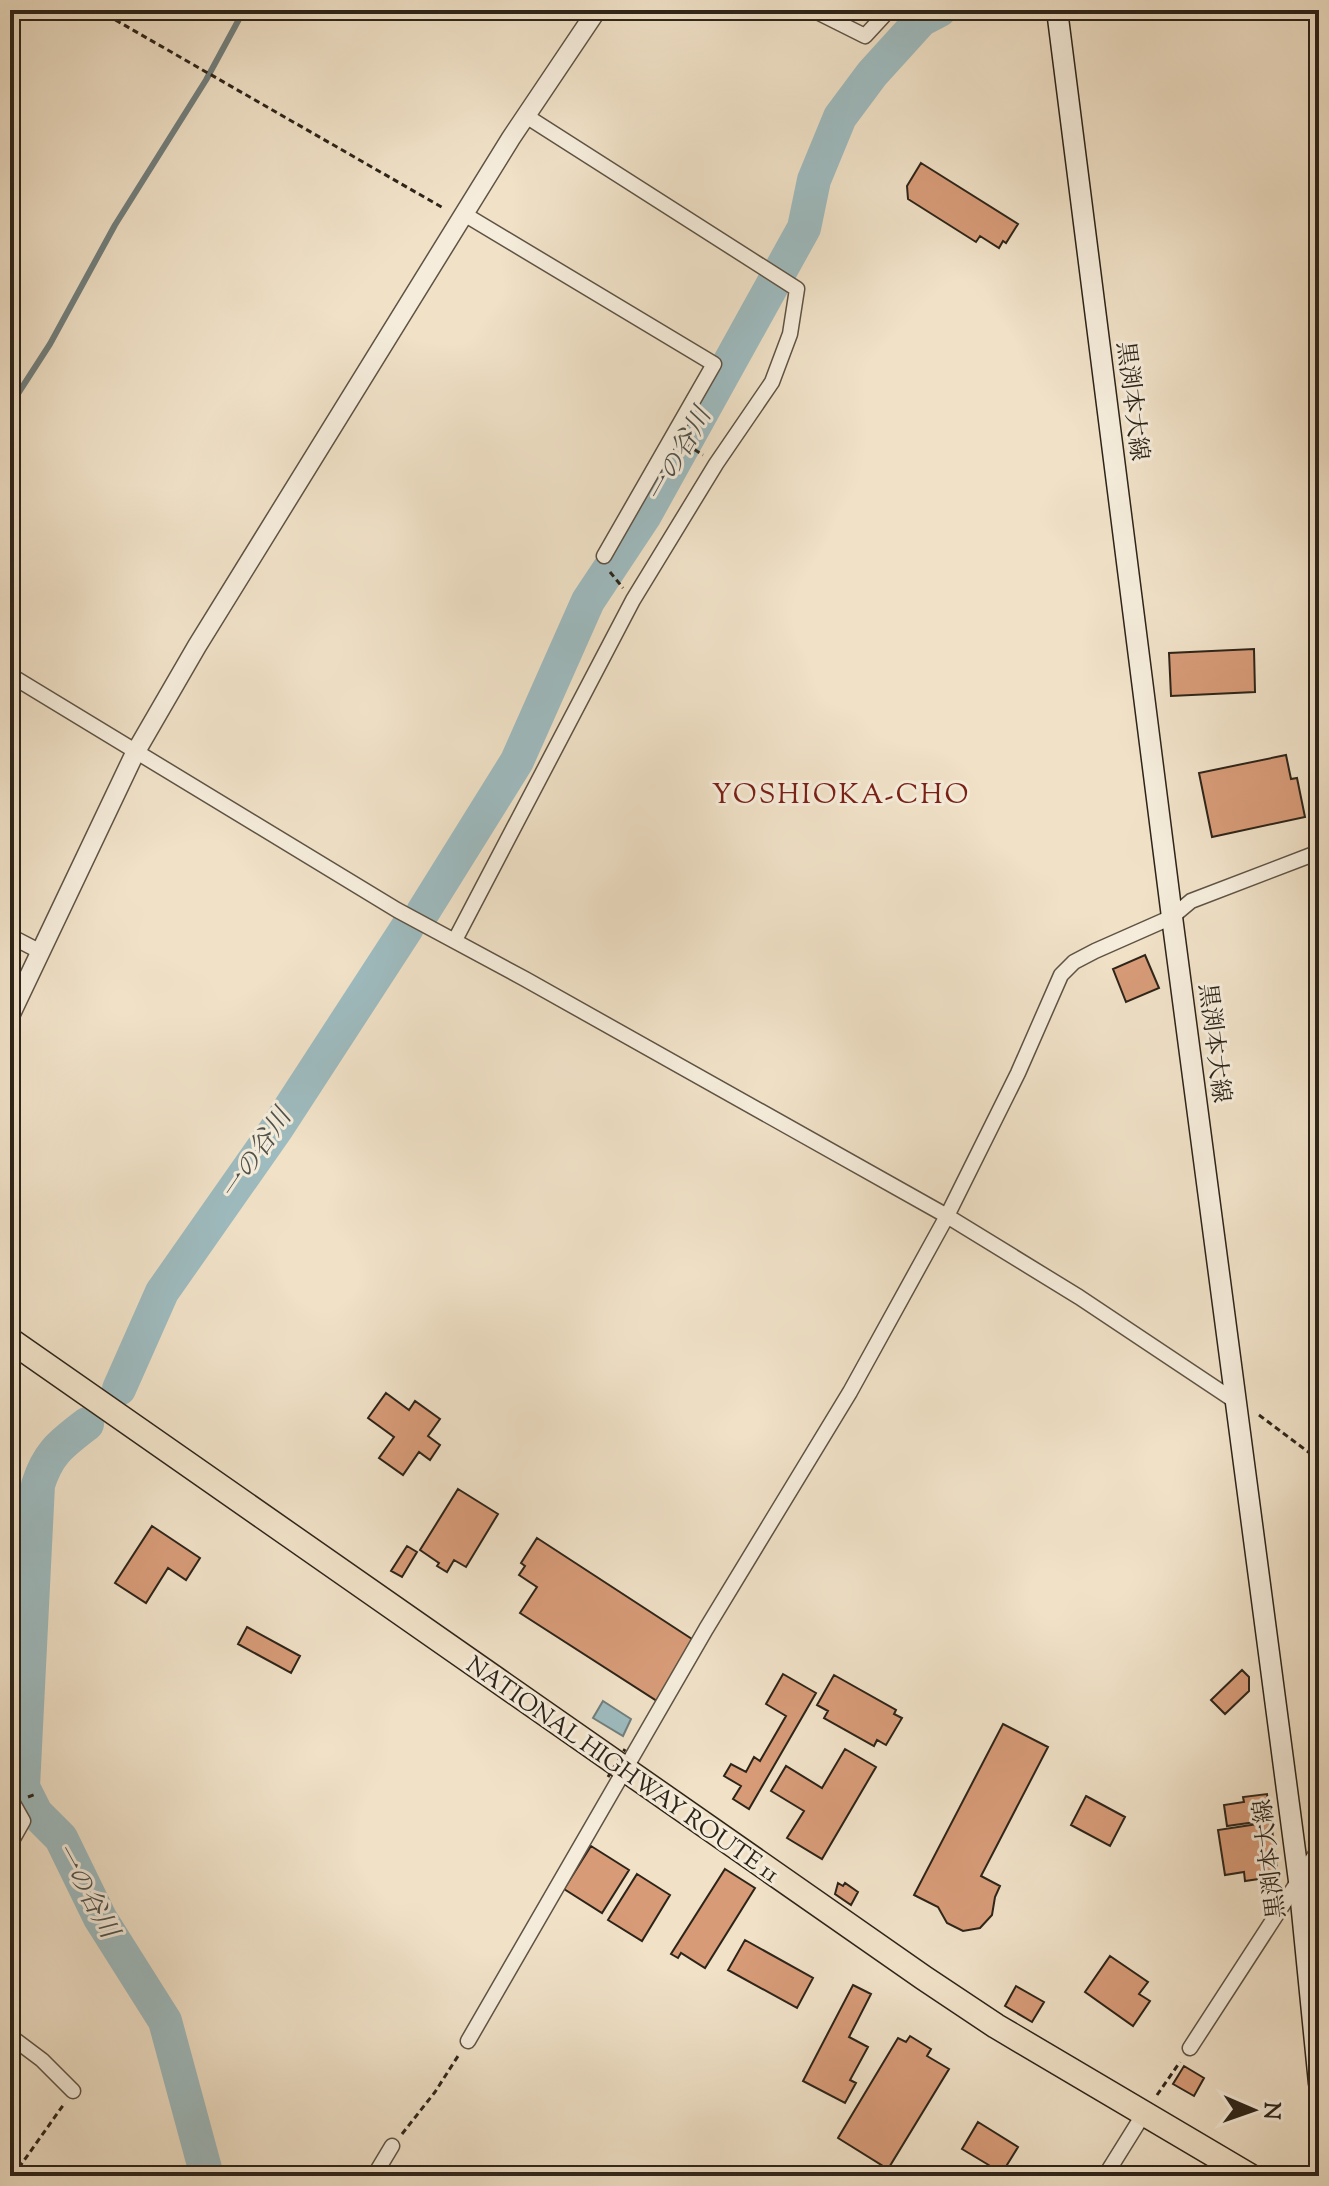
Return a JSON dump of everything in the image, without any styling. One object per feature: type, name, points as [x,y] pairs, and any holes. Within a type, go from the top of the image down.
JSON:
[{"type":"highway","name":"NATIONAL HIGHWAY ROUTE 11","points":[[10,1340],[936,1986],[1143,2115],[1250,2176]]},
{"type":"main road","name":"黒渕本大線","points":[[1057,10],[1299,1881],[1319,2083]]},
{"type":"street","points":[[10,1016],[135,753],[205,633],[463,216],[597,10]]},
{"type":"street","points":[[813,10],[865,36],[889,10]]},
{"type":"street","points":[[455,940],[633,600],[716,464],[772,382],[790,334],[797,289],[526,116]]},
{"type":"street","points":[[463,216],[714,364],[604,556]]},
{"type":"street","points":[[10,675],[397,910],[947,1216],[1079,1297],[1235,1401]]},
{"type":"street","points":[[468,2041],[619,1765],[850,1392],[947,1216],[1018,1073],[1061,975],[1074,962],[1172,917],[1191,901],[1319,852]]},
{"type":"street","points":[[10,936],[41,952]]},
{"type":"street","points":[[10,1798],[23,1821],[10,1844]]},
{"type":"street","points":[[1190,2048],[1319,1849]]},
{"type":"street","points":[[10,2036],[42,2060],[73,2091]]},
{"type":"street","points":[[1105,2176],[1143,2115]]},
{"type":"street","points":[[374,2176],[392,2146]]},
{"type":"path","points":[[98,10],[463,216]]},
{"type":"path","points":[[1235,1401],[1266,1419],[1319,1460]]},
{"type":"path","points":[[392,2146],[435,2092],[468,2041]]},
{"type":"path","points":[[1143,2115],[1190,2048]]},
{"type":"path","points":[[13,2176],[73,2091]]},
{"type":"water","points":[[603,1701],[631,1719],[623,1736],[593,1718]]},
{"type":"building","points":[[921,163],[1018,224],[1006,243],[1003,241],[999,248],[980,236],[976,242],[908,199],[907,186]]},
{"type":"building","points":[[1254,649],[1255,692],[1171,696],[1169,653]]},
{"type":"building","points":[[1286,755],[1291,779],[1297,778],[1305,817],[1212,837],[1199,773]]},
{"type":"building","points":[[1145,955],[1159,988],[1126,1002],[1113,969]]},
{"type":"building","points":[[386,1393],[409,1410],[415,1401],[440,1419],[428,1436],[440,1445],[430,1460],[419,1452],[403,1475],[379,1458],[394,1437],[368,1418]]},
{"type":"building","points":[[458,1489],[498,1514],[466,1567],[454,1560],[447,1572],[420,1550]]},
{"type":"building","points":[[152,1526],[200,1558],[186,1580],[168,1568],[146,1603],[115,1583]]},
{"type":"building","points":[[537,1538],[695,1641],[657,1701],[520,1613],[537,1587],[519,1575],[525,1566],[521,1563]]},
{"type":"building","points":[[407,1546],[417,1552],[402,1577],[391,1571]]},
{"type":"building","points":[[247,1627],[300,1656],[291,1673],[238,1644]]},
{"type":"building","points":[[1242,1670],[1249,1677],[1249,1691],[1225,1714],[1211,1700]]},
{"type":"building","points":[[783,1674],[816,1693],[749,1809],[733,1799],[741,1786],[724,1776],[731,1764],[746,1772],[754,1757],[760,1761],[786,1716],[766,1704]]},
{"type":"building","points":[[834,1675],[896,1710],[894,1714],[902,1718],[886,1745],[877,1740],[874,1746],[824,1718],[828,1711],[817,1705]]},
{"type":"building","points":[[1003,1724],[1048,1747],[981,1876],[1000,1886],[992,1915],[980,1928],[963,1931],[947,1923],[938,1907],[914,1895]]},
{"type":"building","points":[[845,1749],[876,1767],[822,1859],[787,1838],[804,1811],[771,1791],[786,1766],[822,1788]]},
{"type":"building","points":[[1267,1794],[1270,1820],[1227,1826],[1224,1805],[1244,1802],[1243,1797]]},
{"type":"building","points":[[1086,1796],[1125,1817],[1110,1846],[1071,1825]]},
{"type":"building","points":[[1271,1822],[1278,1876],[1245,1881],[1244,1872],[1225,1875],[1218,1830]]},
{"type":"building","points":[[591,1846],[629,1870],[602,1913],[564,1889]]},
{"type":"building","points":[[725,1869],[755,1888],[705,1968],[681,1953],[678,1958],[671,1954]]},
{"type":"building","points":[[637,1874],[670,1895],[642,1941],[608,1920]]},
{"type":"building","points":[[838,1883],[843,1886],[845,1883],[858,1892],[851,1905],[835,1894]]},
{"type":"building","points":[[745,1940],[813,1978],[797,2008],[728,1970]]},
{"type":"building","points":[[1110,1956],[1148,1982],[1139,1994],[1150,2001],[1133,2026],[1085,1992]]},
{"type":"building","points":[[853,1985],[871,1994],[849,2037],[868,2047],[850,2080],[856,2083],[845,2103],[803,2081]]},
{"type":"building","points":[[1016,1986],[1044,2002],[1032,2022],[1005,2006]]},
{"type":"building","points":[[910,2036],[931,2049],[927,2056],[949,2069],[888,2169],[838,2138],[898,2038],[906,2042]]},
{"type":"building","points":[[1184,2066],[1204,2078],[1194,2096],[1173,2084]]},
{"type":"building","points":[[978,2122],[1018,2147],[1002,2173],[962,2149]]},
{"type":"waterway","points":[[10,406],[50,344],[115,225],[206,80],[244,10]]},
{"type":"waterway","name":"一の谷川","points":[[423,912],[517,761],[588,601],[645,515],[804,228],[814,180],[840,117],[872,74],[921,20],[940,10]]},
{"type":"waterway","name":"一の谷川","points":[[119,1389],[162,1292],[277,1128],[407,928]]},
{"type":"waterway","name":"一の谷川","points":[[87,1424],[56,1450],[38,1485],[23,1787],[36,1813],[61,1838],[100,1918],[165,2021],[207,2176]]},
{"type":"district","name":"YOSHIOKA-CHO","points":[[841,793]]}]
